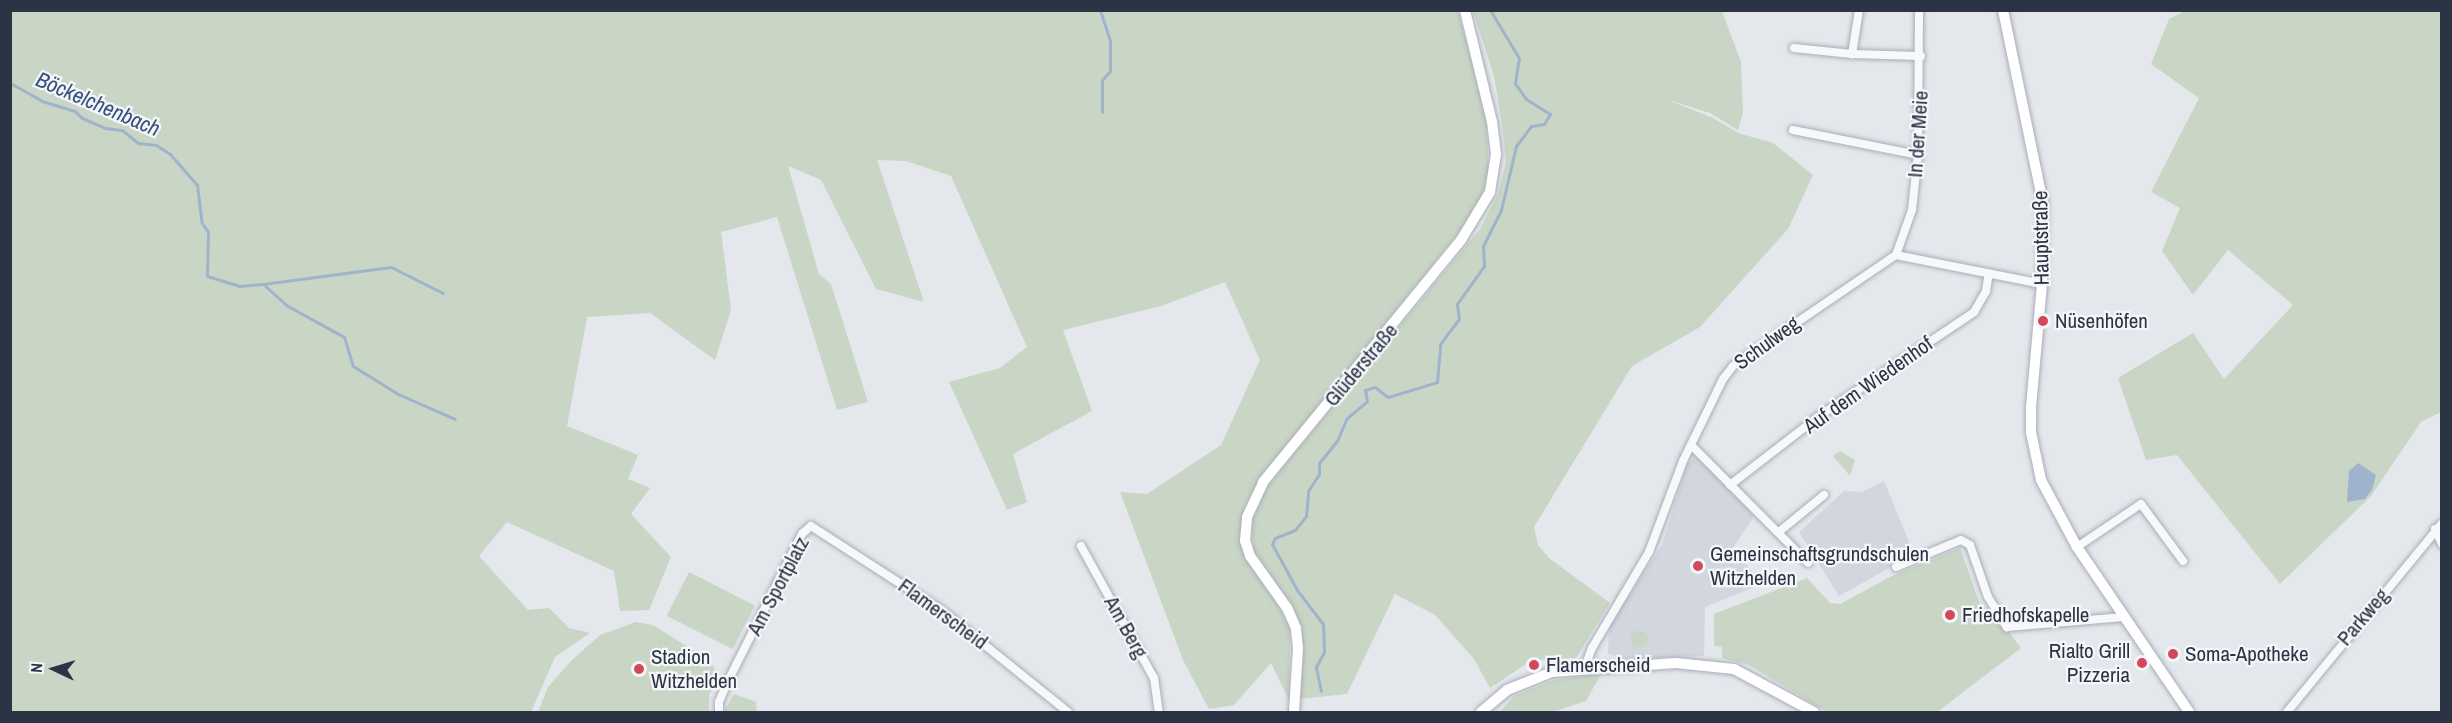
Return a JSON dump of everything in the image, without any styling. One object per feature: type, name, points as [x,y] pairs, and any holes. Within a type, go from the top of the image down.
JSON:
[{"type":"main road","name":"Glüderstraße","points":[[1294,712],[1299,648],[1296,628],[1287,608],[1250,556],[1245,541],[1247,517],[1263,482],[1454,249],[1490,192],[1496,162],[1492,122],[1465,10]]},
{"type":"main road","name":"Hauptstraße","points":[[2003,10],[2039,170],[2045,222],[2031,432],[2041,480],[2077,546],[2188,712]]},
{"type":"main road","points":[[1481,712],[1520,683],[1552,672],[1585,667],[1713,664],[1750,675],[1814,712]]},
{"type":"street","points":[[1852,54],[1859,10]]},
{"type":"street","name":"In der Meie","points":[[1896,255],[1912,210],[1918,155],[1921,56],[1919,10]]},
{"type":"street","points":[[1794,48],[1852,54],[1921,56]]},
{"type":"street","points":[[1793,130],[1918,155]]},
{"type":"street","points":[[1896,255],[2042,284]]},
{"type":"street","name":"Schulweg","points":[[1585,667],[1592,648],[1649,552],[1691,445],[1723,379],[1733,366],[1896,255]]},
{"type":"street","name":"Auf dem Wiedenhof","points":[[1730,485],[1818,417],[1974,312],[1986,291],[1989,273]]},
{"type":"street","points":[[1691,445],[1767,523],[1780,531],[1808,563]]},
{"type":"street","points":[[1780,531],[1824,495]]},
{"type":"street","points":[[2077,546],[2141,504],[2183,561]]},
{"type":"street","name":"Parkweg","points":[[2287,712],[2442,523]]},
{"type":"street","name":"Am Sportplatz","points":[[719,712],[719,702],[728,681],[802,534],[811,526]]},
{"type":"street","name":"Flamerscheid","points":[[811,526],[940,609],[1068,712]]},
{"type":"street","points":[[2435,529],[2442,544]]},
{"type":"street","points":[[1896,567],[1961,540],[1970,545],[1988,597],[2007,627],[2124,617]]},
{"type":"street","name":"Am Berg","points":[[1081,546],[1154,678],[1159,712]]},
{"type":"shaded area","name":"Gemeinschaftsgrundschulen Witzhelden","points":[[1696,457],[1754,516],[1733,548],[1762,584],[1705,607],[1704,656],[1622,659],[1608,653],[1609,627],[1662,545],[1688,463]]},
{"type":"shaded area","points":[[1884,481],[1914,554],[1839,596],[1799,532],[1844,491],[1862,492]]},
{"type":"green space","points":[[2187,10],[2441,11],[2441,412],[2421,422],[2371,496],[2280,584],[2177,455],[2146,460],[2118,378],[2193,333],[2224,379],[2293,305],[2228,250],[2193,295],[2162,251],[2180,208],[2151,192],[2199,98],[2151,64],[2169,19]]},
{"type":"green space","points":[[10,11],[1458,11],[1486,114],[1489,173],[1482,195],[1464,226],[1264,473],[1245,505],[1241,534],[1290,628],[1289,700],[1271,663],[1234,705],[1209,709],[1183,660],[1120,492],[1147,494],[1221,445],[1260,360],[1225,282],[1161,306],[1063,330],[1092,411],[1013,454],[1027,502],[1007,510],[949,382],[1000,368],[1027,347],[951,176],[906,161],[877,160],[924,302],[876,289],[821,180],[788,166],[819,274],[831,284],[868,402],[837,410],[777,217],[721,232],[731,310],[715,360],[650,313],[587,317],[567,426],[638,455],[628,479],[650,488],[631,514],[671,557],[649,610],[620,611],[614,571],[507,522],[479,556],[528,610],[549,608],[569,628],[590,633],[555,657],[531,712],[11,712]]},
{"type":"green space","points":[[1473,11],[1722,11],[1741,62],[1743,113],[1738,130],[1710,113],[1665,99],[1711,117],[1738,133],[1773,143],[1813,175],[1788,229],[1700,327],[1632,366],[1534,527],[1538,545],[1549,558],[1610,603],[1576,658],[1532,660],[1490,688],[1474,659],[1435,615],[1395,594],[1347,694],[1299,699],[1303,648],[1300,628],[1292,605],[1254,551],[1251,523],[1267,486],[1480,229],[1498,194],[1506,162],[1502,124],[1494,76]]},
{"type":"green space","points":[[1840,451],[1855,460],[1850,476],[1833,456]]},
{"type":"green space","points":[[1960,548],[1982,610],[1990,607],[2021,648],[1937,712],[1827,712],[1749,665],[1722,658],[1722,647],[1714,646],[1714,614],[1807,578],[1830,603],[1840,604],[1890,577]]},
{"type":"green space","points":[[689,572],[755,606],[733,649],[667,616]]},
{"type":"green space","name":"Stadion Witzhelden","points":[[636,622],[653,625],[709,660],[719,676],[709,695],[709,712],[538,712],[548,687],[571,661],[600,635]]},
{"type":"green space","points":[[1635,630],[1643,630],[1648,635],[1646,646],[1635,648],[1630,643],[1630,635]]},
{"type":"green space","points":[[1601,674],[1586,701],[1553,712],[1500,712],[1514,696],[1554,680]]},
{"type":"green space","points":[[734,694],[756,702],[757,712],[724,712]]},
{"type":"water","points":[[2358,463],[2376,475],[2372,490],[2365,499],[2347,502],[2349,471]]},
{"type":"waterway","points":[[1100,10],[1110,40],[1110,71],[1102,80],[1102,112]]},
{"type":"waterway","points":[[1321,691],[1316,667],[1324,652],[1323,624],[1297,590],[1272,544],[1275,538],[1295,530],[1306,516],[1308,491],[1319,474],[1319,463],[1337,441],[1347,418],[1367,401],[1365,390],[1375,387],[1388,397],[1437,382],[1440,344],[1459,319],[1457,304],[1484,266],[1483,246],[1501,210],[1516,146],[1531,126],[1544,124],[1550,114],[1526,99],[1515,83],[1519,58],[1490,10]]},
{"type":"waterway","name":"Böckelchenbach","points":[[10,83],[42,101],[75,111],[82,118],[105,128],[122,130],[138,143],[156,145],[170,154],[197,185],[202,223],[208,232],[207,276],[239,286],[263,284],[286,305],[344,337],[353,366],[398,394],[455,419]]},
{"type":"waterway","points":[[263,284],[391,267],[443,293]]},
{"type":"place","name":"Nüsenhöfen","points":[[2043,321]]},
{"type":"place","name":"Gemeinschaftsgrundschulen Witzhelden","points":[[1698,566]]},
{"type":"place","name":"Friedhofskapelle","points":[[1950,615]]},
{"type":"place","name":"Soma-Apotheke","points":[[2173,654]]},
{"type":"place","name":"Rialto Grill Pizzeria","points":[[2142,663]]},
{"type":"place","name":"Flamerscheid","points":[[1534,665]]},
{"type":"place","name":"Stadion Witzhelden","points":[[639,669]]}]
